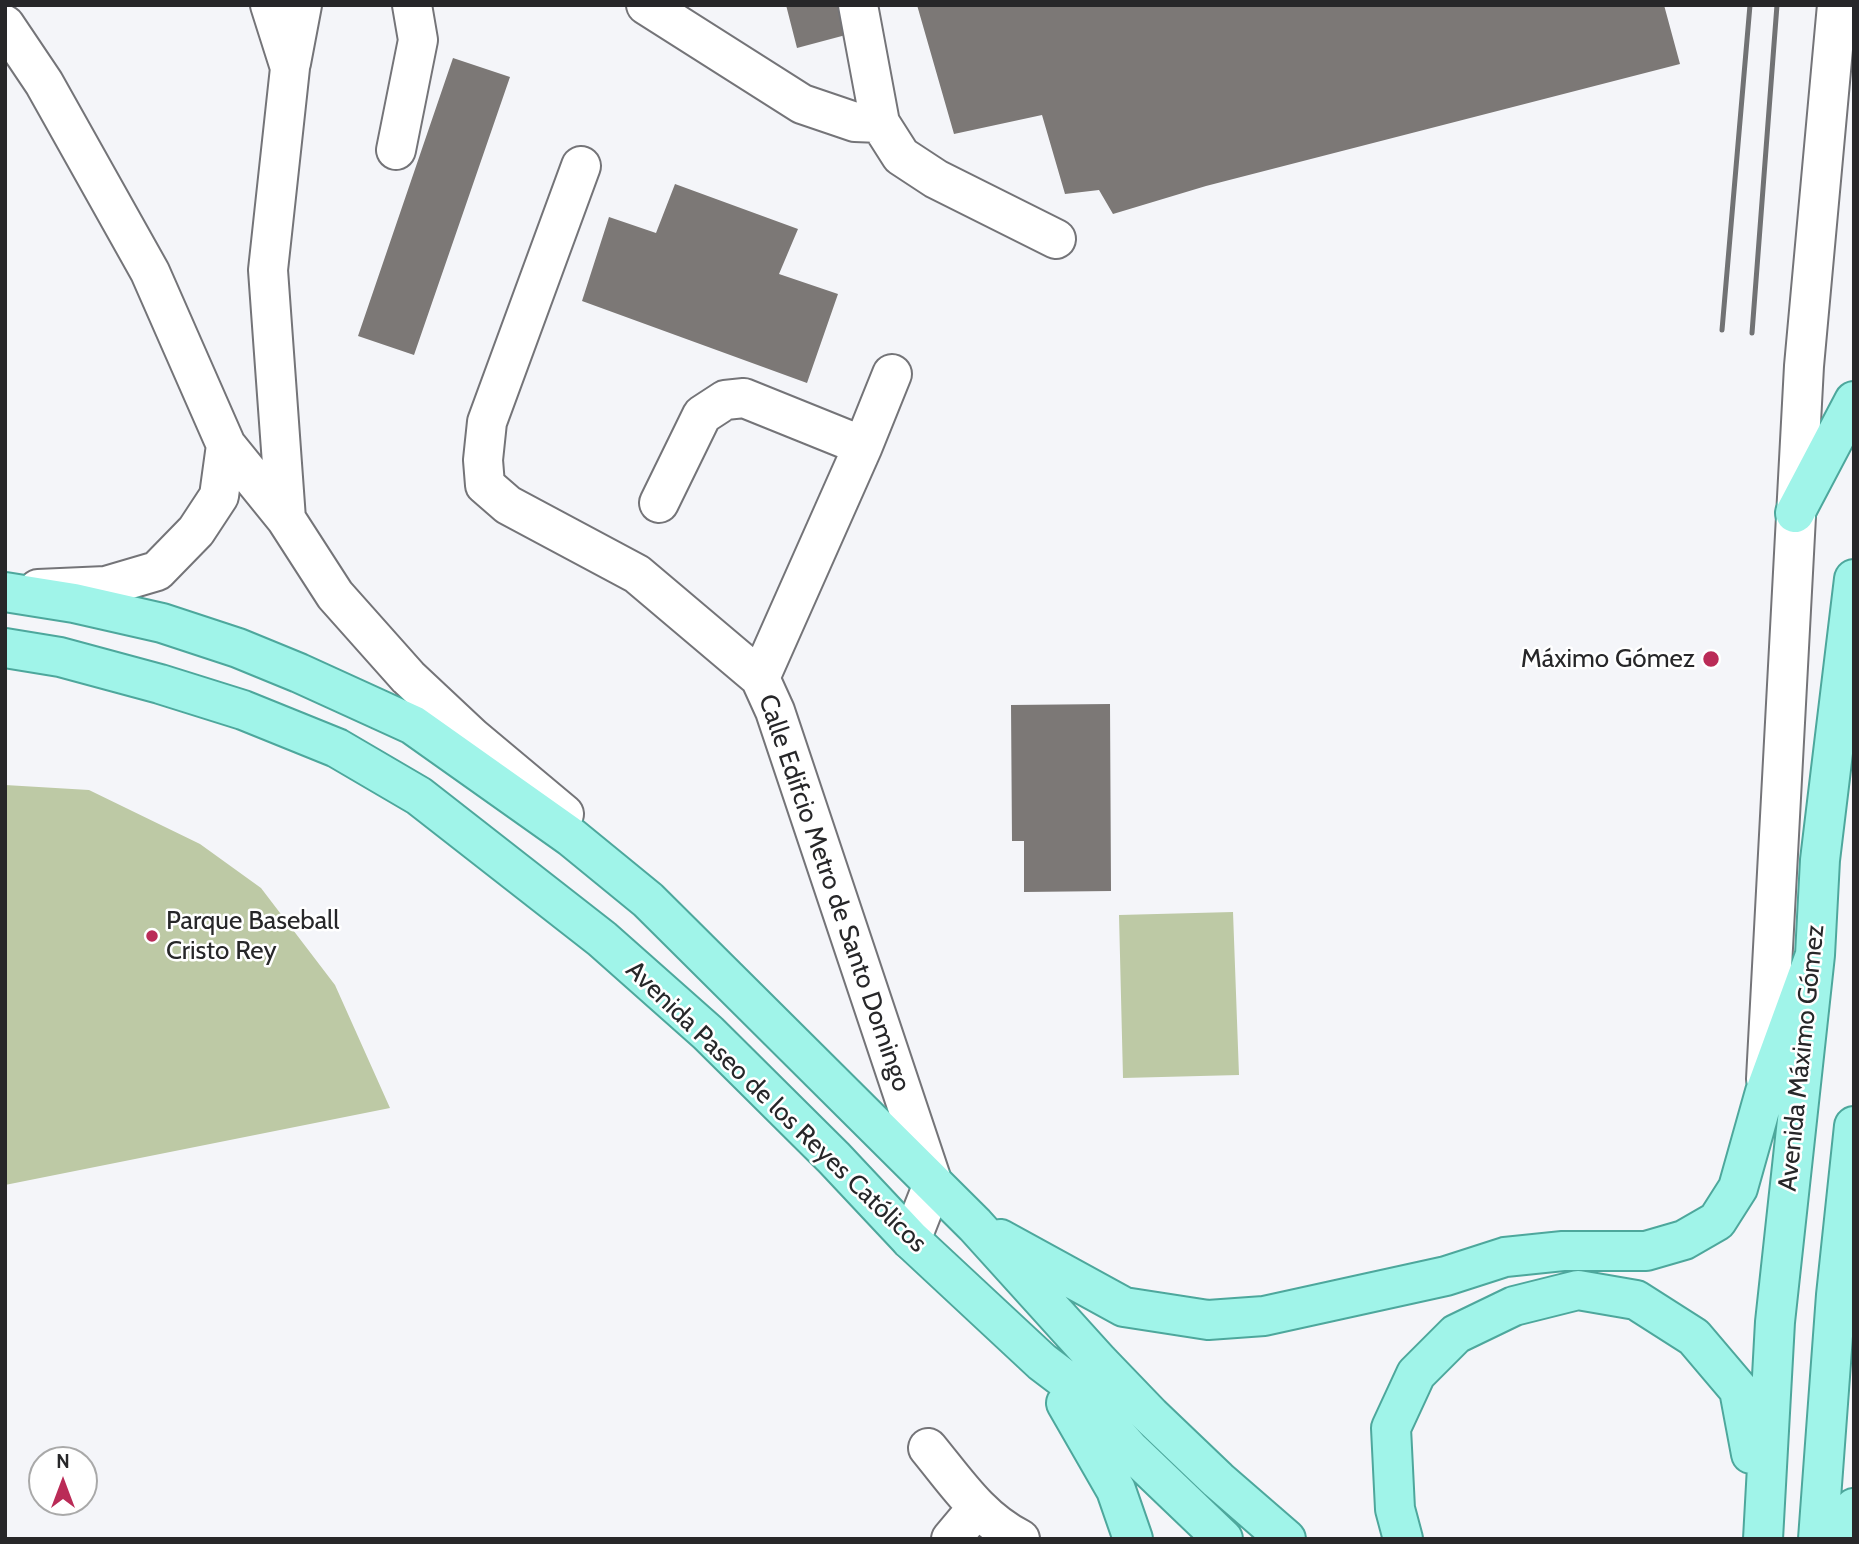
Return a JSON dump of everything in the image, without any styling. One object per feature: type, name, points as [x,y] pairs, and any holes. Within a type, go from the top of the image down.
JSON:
[{"type":"main road","points":[[1795,513],[1854,401]]},
{"type":"main road","name":"Avenida Máximo Gómez","points":[[1763,1530],[1775,1322],[1815,955],[1820,860],[1854,579]]},
{"type":"main road","name":"Avenida Paseo de los Reyes Católicos","points":[[5,591],[162,622],[250,653],[413,725],[571,837],[648,900],[975,1225],[1099,1362],[1152,1416],[1218,1480],[1286,1539]]},
{"type":"main road","name":"Avenida Paseo de los Reyes Católicos","points":[[5,648],[60,657],[243,710],[337,748],[419,796],[603,939],[708,1033],[834,1158],[911,1240],[1042,1362],[1071,1384],[1129,1449],[1223,1539]]},
{"type":"main road","points":[[975,1225],[1125,1307],[1208,1320],[1264,1316],[1446,1276],[1505,1258],[1563,1251],[1646,1251],[1684,1240],[1717,1221],[1738,1188],[1765,1092],[1815,955]]},
{"type":"main road","points":[[1818,1539],[1841,1379],[1854,1126]]},
{"type":"main road","points":[[1403,1539],[1395,1509],[1391,1428],[1416,1374],[1456,1334],[1514,1306],[1578,1290],[1636,1300],[1694,1338],[1740,1390],[1763,1530]]},
{"type":"main road","points":[[1042,1362],[1116,1490],[1133,1539]]},
{"type":"main road","points":[[1836,1539],[1845,1519],[1854,1508]]},
{"type":"street","points":[[270,5],[290,68]]},
{"type":"street","points":[[286,519],[268,270],[290,68],[302,5]]},
{"type":"street","points":[[396,150],[418,40],[412,5]]},
{"type":"street","points":[[646,5],[802,104],[855,122],[880,123]]},
{"type":"street","points":[[858,5],[880,123],[901,156],[936,179],[1056,239]]},
{"type":"street","points":[[1765,1092],[1804,366],[1837,5]]},
{"type":"street","points":[[5,25],[44,83],[150,272],[226,445]]},
{"type":"street","name":"Calle Edifcio Metro de Santo Domingo","points":[[581,166],[487,422],[482,460],[485,485],[508,505],[637,574],[760,678],[775,711],[933,1184]]},
{"type":"street","points":[[760,678],[892,374]]},
{"type":"street","points":[[659,503],[702,415],[725,400],[744,398],[863,446]]},
{"type":"street","name":"Avenida Paseo de los Reyes Católicos","points":[[226,445],[286,519],[335,595],[408,677],[472,737],[574,822],[648,900]]},
{"type":"street","name":"Avenida Paseo de los Reyes Católicos","points":[[5,591],[106,586],[157,571],[196,531],[219,496],[226,445]]},
{"type":"street","points":[[911,1240],[933,1184]]},
{"type":"street","points":[[928,1447],[977,1508],[999,1528],[1020,1539]]},
{"type":"street","points":[[951,1539],[977,1508]]},
{"type":"green space","name":"Parque Baseball Cristo Rey","points":[[5,785],[89,790],[200,844],[261,888],[335,985],[390,1108],[5,1185]]},
{"type":"green space","points":[[1233,912],[1239,1075],[1123,1078],[1119,915]]},
{"type":"building","points":[[786,5],[850,5],[857,32],[797,48]]},
{"type":"building","points":[[917,5],[1664,5],[1680,64],[1206,186],[1113,214],[1099,190],[1065,194],[1042,115],[954,134]]},
{"type":"building","points":[[453,58],[510,77],[414,355],[358,336]]},
{"type":"building","points":[[675,184],[798,229],[779,274],[838,294],[807,383],[582,301],[609,217],[656,233]]},
{"type":"building","points":[[1110,704],[1111,891],[1024,892],[1024,841],[1012,841],[1011,705]]},
{"type":"railway","points":[[1722,330],[1750,5]]},
{"type":"railway","points":[[1752,333],[1777,5]]},
{"type":"place","name":"Máximo Gómez","points":[[1711,659]]},
{"type":"place","name":"Parque Baseball Cristo Rey","points":[[152,936]]}]
